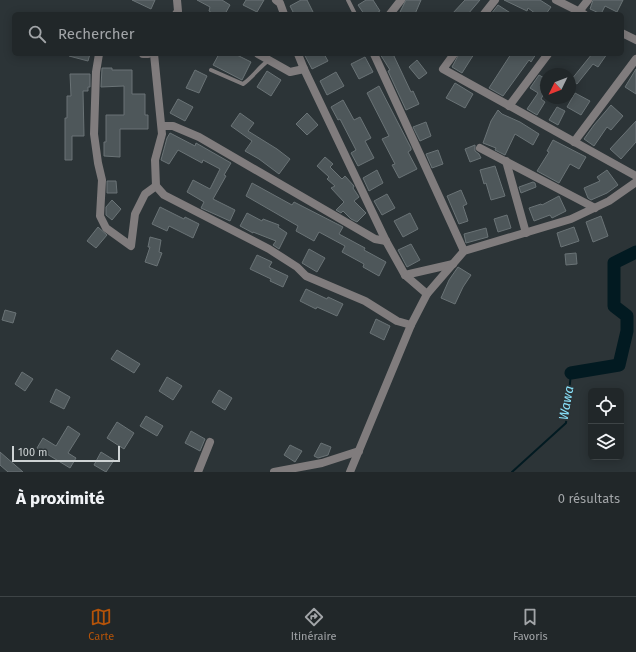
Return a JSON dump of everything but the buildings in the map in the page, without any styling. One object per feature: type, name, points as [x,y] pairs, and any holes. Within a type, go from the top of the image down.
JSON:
[{"type":"street","points":[[177,0],[179,12]]},
{"type":"street","points":[[392,12],[401,0]]},
{"type":"street","points":[[486,12],[495,0]]},
{"type":"street","points":[[556,0],[578,12]]},
{"type":"street","points":[[581,12],[588,0]]},
{"type":"street","points":[[281,1],[284,12]]},
{"type":"street","points":[[624,34],[636,40]]},
{"type":"street","points":[[99,56],[96,72],[94,134],[102,180],[100,216],[106,228],[131,246],[135,214],[145,194],[156,186]]},
{"type":"street","points":[[154,56],[162,126],[162,134],[155,160],[156,186],[164,195],[269,249],[296,267],[306,276],[365,301],[397,321],[411,325]]},
{"type":"street","points":[[262,56],[290,72],[304,69]]},
{"type":"street","points":[[299,56],[386,241],[405,275],[427,294]]},
{"type":"street","points":[[375,56],[464,251]]},
{"type":"street","points":[[453,56],[443,69],[636,176]]},
{"type":"street","points":[[509,106],[546,56]]},
{"type":"street","points":[[574,142],[636,58]]},
{"type":"street","points":[[162,126],[173,126],[199,137],[375,238],[386,241]]},
{"type":"street","points":[[480,148],[595,208]]},
{"type":"street","points":[[506,162],[526,233]]},
{"type":"street","points":[[350,472],[411,325],[427,294],[464,251],[571,220],[609,201],[636,182]]},
{"type":"street","points":[[405,275],[453,264]]},
{"type":"street","points":[[198,472],[210,442]]},
{"type":"street","points":[[274,472],[322,463],[359,452]]},
{"type":"lane","points":[[348,0],[354,12]]},
{"type":"lane","points":[[212,70],[244,84],[250,80],[262,65],[269,60]]},
{"type":"waterway","name":"Wawa","points":[[571,373],[619,365],[627,331],[627,316],[614,306],[614,263],[636,252]]},
{"type":"waterway","name":"Wawa","points":[[512,472],[566,423],[571,373]]}]
